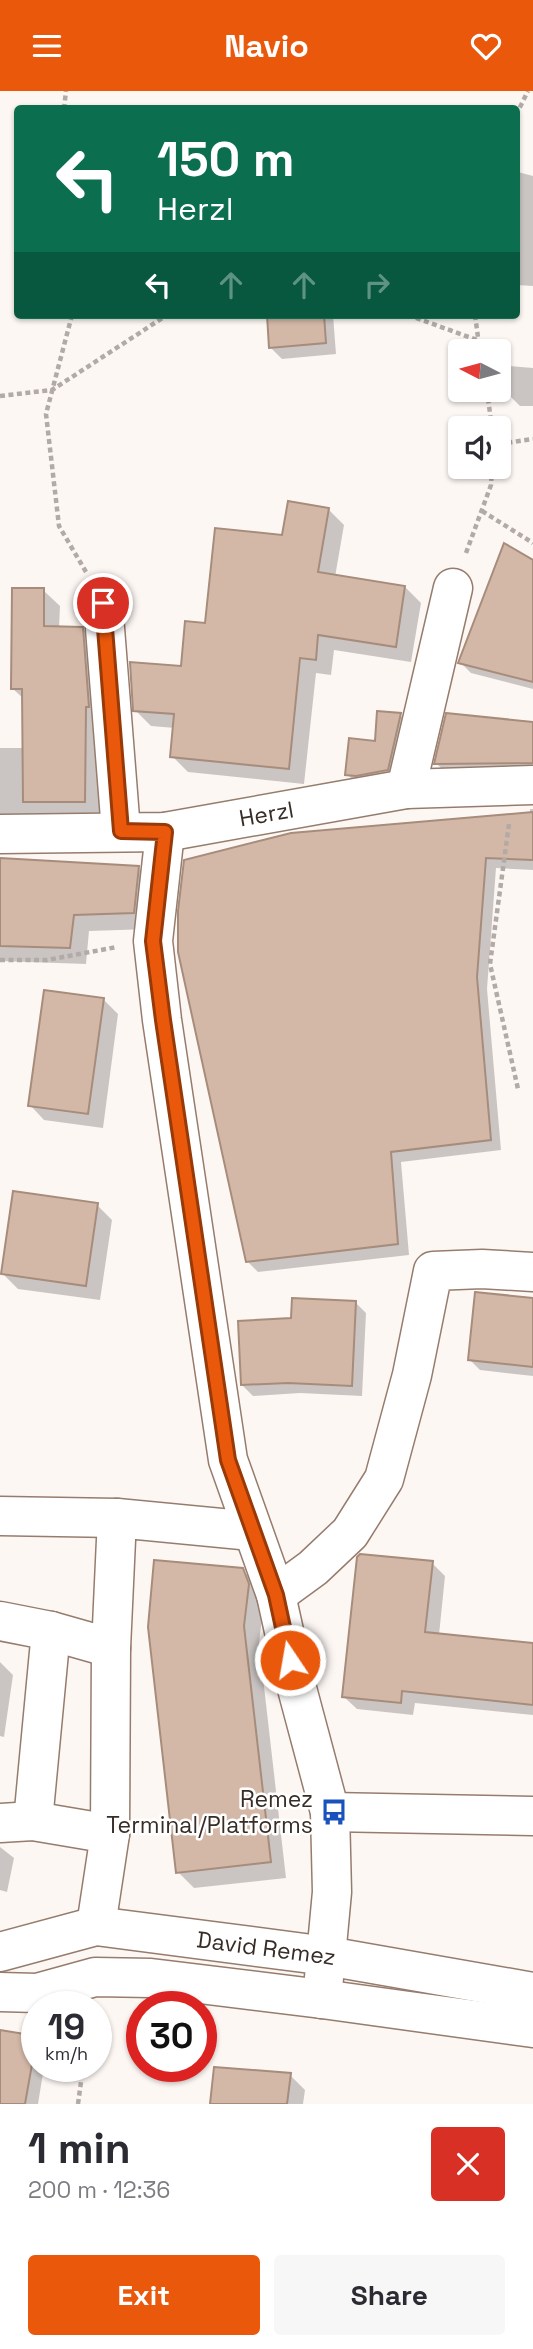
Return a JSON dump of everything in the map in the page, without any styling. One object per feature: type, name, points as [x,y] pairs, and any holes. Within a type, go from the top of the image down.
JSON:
[{"type":"street","points":[[406,789],[453,587]]},
{"type":"street","points":[[103,603],[121,831]]},
{"type":"street","name":"Herzl","points":[[0,834],[165,832],[406,789],[524,785]]},
{"type":"street","points":[[165,832],[153,941],[164,1034],[228,1460],[276,1595],[295,1681],[330,1812],[332,1892],[322,1999]]},
{"type":"street","points":[[276,1595],[313,1568],[350,1532],[384,1479],[412,1374],[433,1271],[482,1269],[533,1272]]},
{"type":"street","points":[[0,1516],[117,1518],[252,1531]]},
{"type":"street","points":[[96,1926],[110,1833],[111,1648],[117,1518]]},
{"type":"street","points":[[0,1621],[51,1631],[111,1648]]},
{"type":"street","points":[[51,1631],[17,1822],[110,1833]]},
{"type":"street","points":[[330,1812],[533,1816]]},
{"type":"street","name":"David Remez","points":[[0,1952],[96,1926],[327,1956],[533,1992]]},
{"type":"street","name":"David Remez","points":[[0,1991],[37,1993],[94,1977],[124,1976],[322,1999],[533,2028]]},
{"type":"path","points":[[520,107],[528,91]]},
{"type":"path","points":[[71,319],[46,414],[59,526],[103,603]]},
{"type":"path","points":[[0,396],[52,390],[161,319]]},
{"type":"path","points":[[419,319],[474,339]]},
{"type":"path","points":[[475,319],[477,339]]},
{"type":"path","points":[[511,442],[533,439]]},
{"type":"path","points":[[453,587],[491,479]]},
{"type":"path","points":[[482,511],[533,543]]},
{"type":"path","points":[[518,1089],[489,964],[524,785]]},
{"type":"path","points":[[0,960],[47,960],[153,941]]},
{"type":"path","points":[[78,2104],[81,2082]]},
{"type":"building","points":[[267,319],[324,319],[326,343],[269,348]]},
{"type":"building","points":[[288,501],[329,508],[318,572],[405,586],[396,647],[318,635],[316,660],[300,658],[289,769],[170,757],[174,714],[133,711],[130,662],[181,666],[185,621],[205,623],[215,528],[282,535]]},
{"type":"building","points":[[504,543],[533,560],[533,682],[458,663]]},
{"type":"building","points":[[12,588],[44,588],[44,626],[83,627],[89,707],[86,707],[85,802],[23,802],[22,689],[11,689]]},
{"type":"building","points":[[377,711],[401,713],[388,770],[356,776],[345,775],[349,738],[375,741]]},
{"type":"building","points":[[446,713],[533,722],[533,763],[434,764]]},
{"type":"building","points":[[533,812],[533,860],[486,858],[477,977],[491,1140],[391,1152],[398,1244],[246,1262],[178,952],[178,911],[184,860],[291,833]]},
{"type":"building","points":[[0,858],[139,866],[134,913],[74,915],[70,948],[0,946]]},
{"type":"building","points":[[44,990],[104,998],[88,1114],[28,1106]]},
{"type":"building","points":[[13,1191],[98,1203],[86,1286],[1,1274]]},
{"type":"building","points":[[475,1292],[533,1298],[533,1367],[468,1360]]},
{"type":"building","points":[[292,1298],[356,1301],[352,1386],[288,1383],[241,1385],[238,1321],[291,1318]]},
{"type":"building","points":[[360,1554],[433,1561],[425,1632],[533,1643],[533,1705],[402,1691],[401,1703],[342,1697],[357,1557]]},
{"type":"building","points":[[154,1560],[243,1568],[249,1584],[244,1626],[271,1862],[176,1873],[148,1627]]},
{"type":"building","points":[[0,2030],[21,2033],[21,2082],[29,2082],[25,2104],[0,2104]]},
{"type":"building","points":[[217,2067],[291,2073],[287,2104],[210,2104],[212,2082],[217,2082]]},
{"type":"place","name":"Remez Terminal/Platforms","points":[[334,1812]]},
{"type":"route","points":[[103,603],[121,831],[165,832],[153,941],[228,1460],[276,1595],[290,1660]]}]
